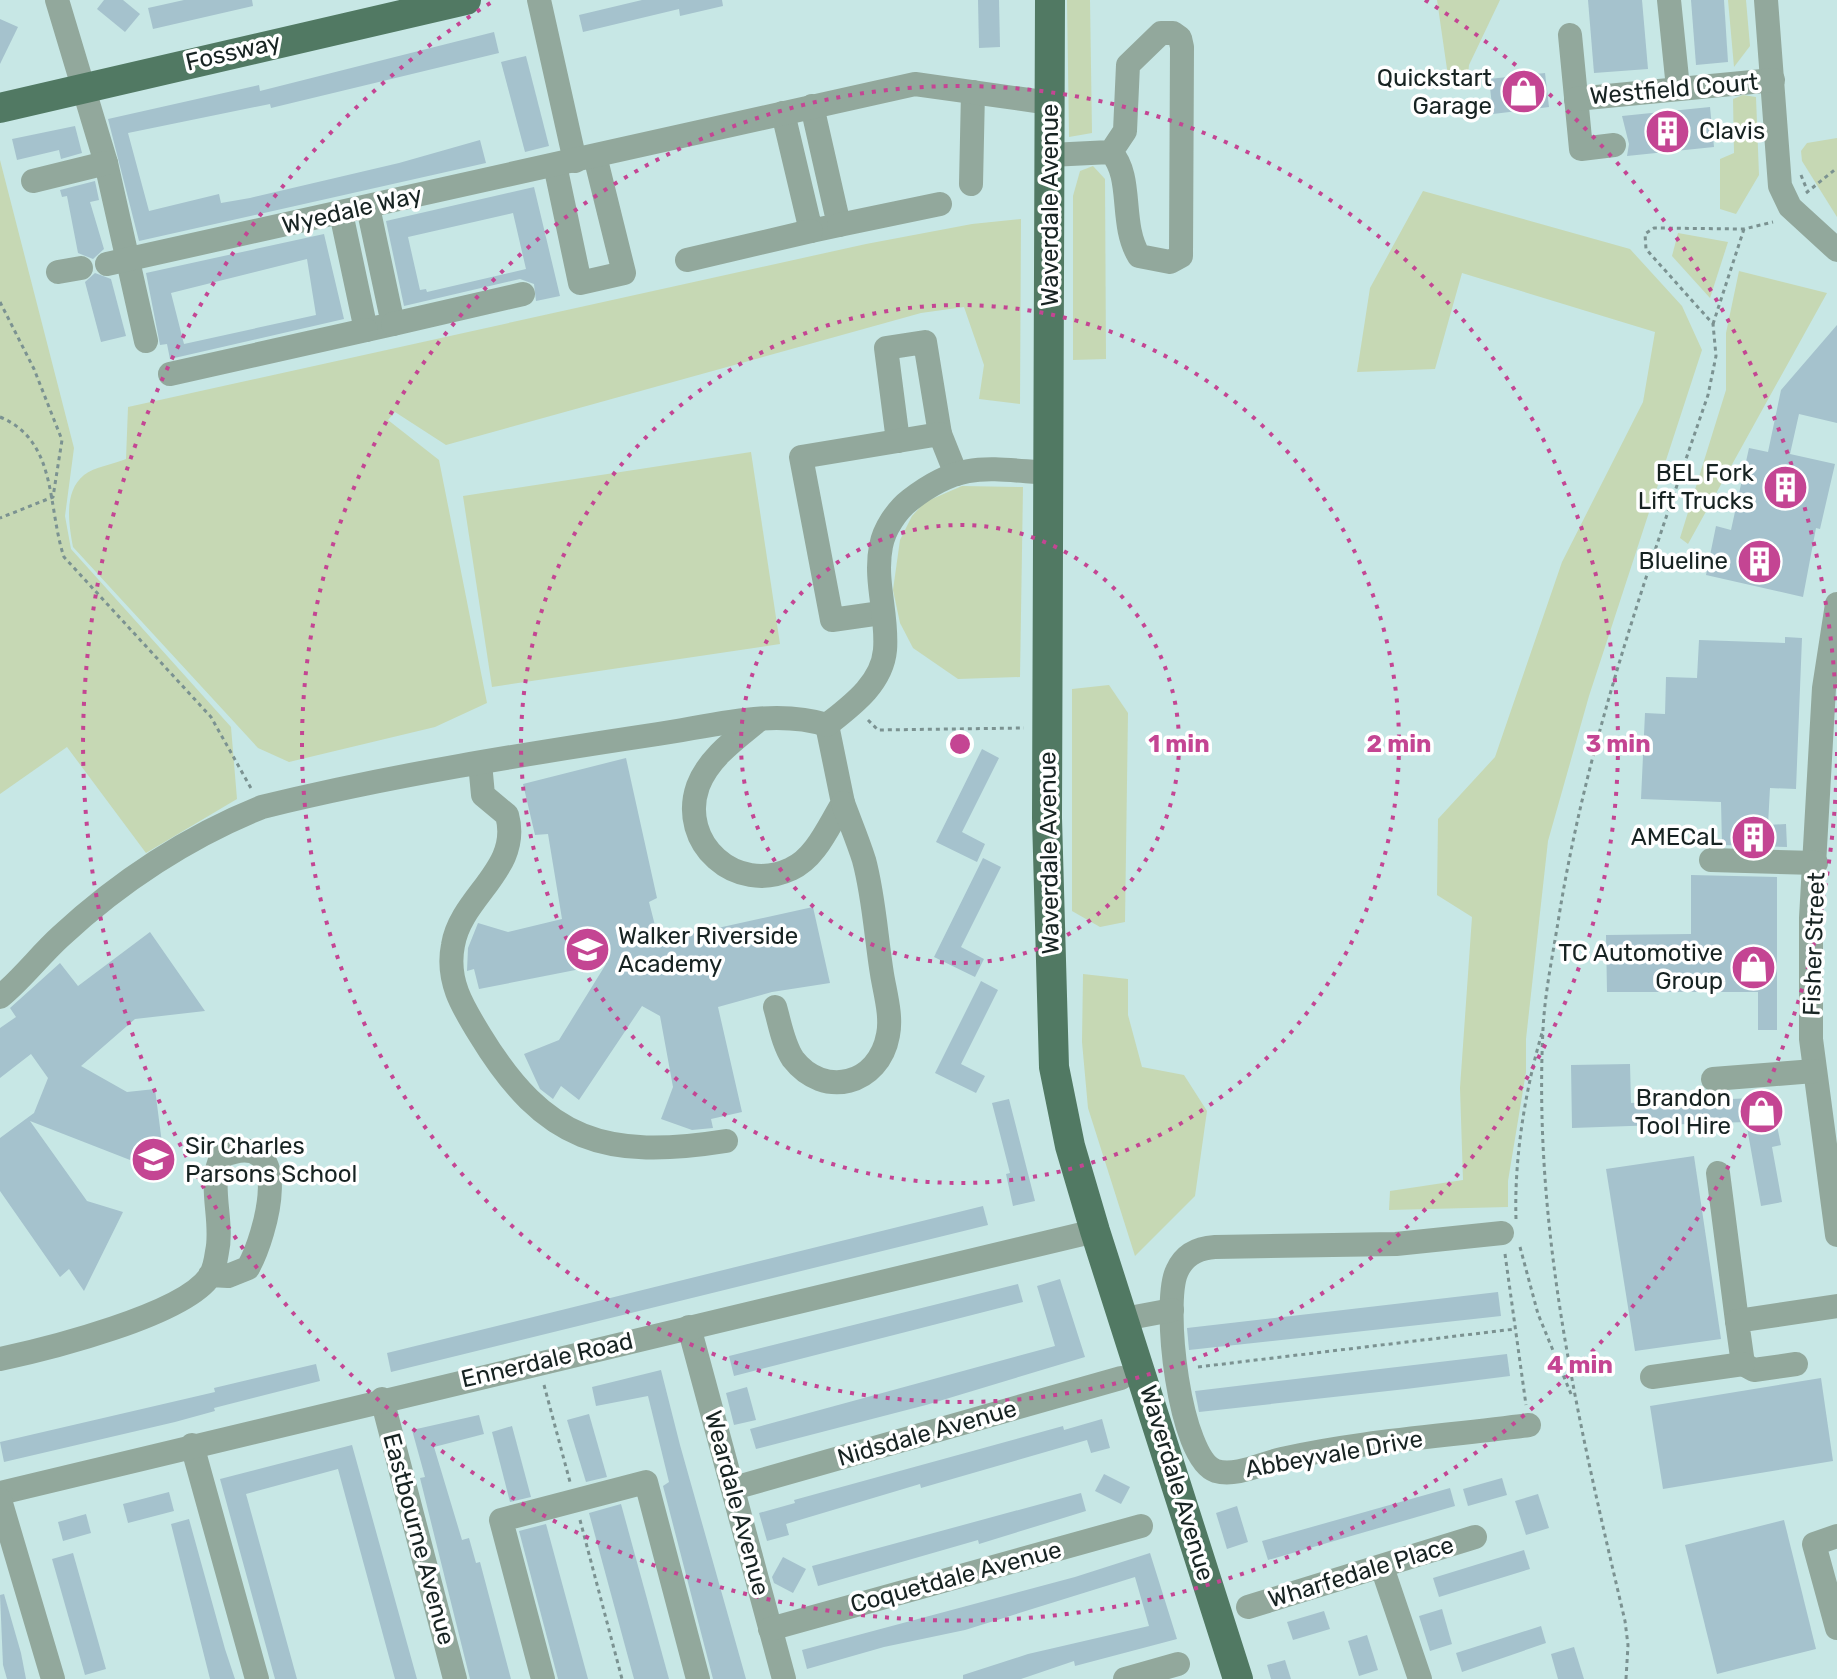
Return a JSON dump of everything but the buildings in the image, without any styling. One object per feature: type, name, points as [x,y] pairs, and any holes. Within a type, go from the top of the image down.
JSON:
[{"type":"main road","name":"Fossway","points":[[0,108],[82,86],[466,0]]},
{"type":"main road","name":"Waverdale Avenue","points":[[1050,0],[1048,727],[1054,1067],[1070,1146],[1095,1231],[1238,1679]]},
{"type":"street","points":[[57,0],[106,163],[118,262],[146,341]]},
{"type":"street","points":[[539,0],[575,161]]},
{"type":"street","points":[[1669,0],[1678,88]]},
{"type":"street","points":[[1766,0],[1780,186],[1790,207],[1837,250]]},
{"type":"street","points":[[1161,33],[1173,33],[1180,38],[1182,47],[1181,256],[1170,262],[1139,256],[1129,239],[1122,165],[1111,152],[1125,131],[1128,65],[1161,33]]},
{"type":"street","points":[[1570,35],[1581,149],[1614,145]]},
{"type":"street","name":"Westfield Court","points":[[1576,99],[1773,80]]},
{"type":"street","name":"Wyedale Way","points":[[118,262],[915,84],[1050,103]]},
{"type":"street","points":[[971,184],[973,92]]},
{"type":"street","points":[[812,106],[839,225]]},
{"type":"street","points":[[783,113],[811,231]]},
{"type":"street","points":[[1050,155],[1111,152]]},
{"type":"street","points":[[33,181],[106,163]]},
{"type":"street","points":[[687,260],[940,204]]},
{"type":"street","points":[[368,207],[393,324]]},
{"type":"street","points":[[341,213],[366,330]]},
{"type":"street","points":[[170,374],[523,294]]},
{"type":"street","points":[[898,441],[886,348],[925,342],[940,434],[967,471]]},
{"type":"street","points":[[881,613],[832,620],[801,457],[940,434]]},
{"type":"street","points":[[827,725],[865,694],[885,651],[881,613],[881,543],[898,510],[938,478],[967,471],[1049,473]]},
{"type":"street","name":"Fisher Street","points":[[1837,604],[1824,688],[1811,918],[1814,1071],[1837,1235]]},
{"type":"street","points":[[0,997],[62,935],[155,863],[215,827],[262,807],[480,763],[760,719],[806,718],[827,725]]},
{"type":"street","points":[[760,719],[719,754],[697,788],[698,834],[708,853],[724,867],[752,876],[791,869],[817,845],[843,803]]},
{"type":"street","points":[[775,1007],[790,1052],[811,1073],[836,1084],[853,1082],[869,1071],[883,1052],[889,1018],[864,861],[843,803],[827,725]]},
{"type":"street","points":[[480,763],[483,795],[507,815],[510,838],[505,857],[465,912],[453,942],[451,966],[453,985],[465,1010],[502,1070],[519,1092],[541,1110],[571,1129],[606,1143],[639,1149],[671,1149],[726,1141]]},
{"type":"street","points":[[1711,860],[1816,863]]},
{"type":"street","points":[[1713,1079],[1814,1071]]},
{"type":"street","points":[[0,1359],[160,1311],[195,1290],[210,1275],[221,1235],[216,1167],[222,1156],[234,1151],[250,1152],[264,1160],[270,1174],[266,1227],[248,1268],[228,1276],[210,1275]]},
{"type":"street","points":[[1718,1173],[1743,1364]]},
{"type":"street","name":"Ennerdale Road","points":[[0,1493],[382,1399],[1095,1231]]},
{"type":"street","name":"Abbeyvale Drive","points":[[1512,1232],[1396,1244],[1204,1247],[1182,1262],[1175,1274],[1172,1310],[1181,1403],[1191,1439],[1206,1465],[1223,1472],[1295,1456],[1529,1425]]},
{"type":"street","points":[[1737,1321],[1837,1306]]},
{"type":"street","points":[[1124,1319],[1172,1310]]},
{"type":"street","name":"Weardale Avenue","points":[[689,1327],[784,1679]]},
{"type":"street","points":[[1652,1377],[1743,1364],[1754,1370],[1796,1364]]},
{"type":"street","name":"Nidsdale Avenue","points":[[734,1488],[1121,1378]]},
{"type":"street","name":"Eastbourne Avenue","points":[[382,1399],[455,1679]]},
{"type":"street","points":[[192,1445],[257,1679]]},
{"type":"street","points":[[543,1679],[501,1520],[646,1482],[698,1679]]},
{"type":"street","points":[[0,1500],[53,1679]]},
{"type":"street","name":"Coquetdale Avenue","points":[[770,1629],[1141,1526]]},
{"type":"street","points":[[1837,1536],[1814,1544],[1837,1628]]},
{"type":"street","name":"Wharfedale Place","points":[[1248,1607],[1475,1537]]},
{"type":"street","points":[[1382,1567],[1420,1679]]},
{"type":"street","points":[[1125,1679],[1178,1664]]},
{"type":"path","points":[[1713,324],[1646,249],[1645,234],[1654,228],[1744,229],[1775,221],[1837,168]]},
{"type":"path","points":[[1529,1425],[1515,1329],[1512,1232],[1526,1114],[1543,1029],[1566,876],[1596,741],[1627,631],[1708,395],[1716,356],[1713,324],[1744,229]]},
{"type":"path","points":[[0,302],[34,369],[62,440],[53,497],[54,527],[64,557],[211,717],[262,807]]},
{"type":"path","points":[[0,417],[17,424],[39,448],[53,497]]},
{"type":"path","points":[[0,518],[53,497]]},
{"type":"path","points":[[854,703],[878,730],[1048,727]]},
{"type":"path","points":[[1543,1029],[1547,1215],[1573,1397],[1625,1621],[1626,1679]]},
{"type":"path","points":[[1512,1232],[1538,1314],[1573,1397]]},
{"type":"path","points":[[1178,1366],[1515,1329]]},
{"type":"green space","points":[[1067,0],[1090,0],[1092,133],[1069,137]]},
{"type":"green space","points":[[1437,0],[1500,0],[1469,65],[1467,84],[1449,83]]},
{"type":"green space","points":[[1728,0],[1746,0],[1750,46],[1734,67]]},
{"type":"green space","points":[[1743,95],[1756,97],[1759,175],[1736,214],[1720,209],[1720,159],[1734,153],[1733,99]]},
{"type":"green space","points":[[1837,138],[1837,217],[1802,161],[1801,151],[1807,143]]},
{"type":"green space","points":[[0,160],[74,448],[65,516],[71,549],[231,727],[237,799],[146,853],[67,747],[0,794]]},
{"type":"green space","points":[[1093,166],[1105,179],[1106,359],[1073,360],[1073,196],[1080,171]]},
{"type":"green space","points":[[1423,191],[1630,249],[1682,306],[1702,350],[1589,696],[1548,841],[1526,1039],[1526,1072],[1508,1181],[1508,1207],[1389,1210],[1390,1191],[1463,1180],[1460,1088],[1472,917],[1437,895],[1438,819],[1495,757],[1562,562],[1643,402],[1655,332],[1462,273],[1435,369],[1357,372],[1370,288]]},
{"type":"green space","points":[[1021,219],[1020,404],[979,399],[984,365],[964,307],[921,313],[446,445],[395,412],[388,420],[439,460],[487,703],[435,727],[289,762],[258,748],[73,547],[69,509],[73,490],[88,472],[126,459],[128,407],[866,244],[972,224]]},
{"type":"green space","points":[[1678,233],[1728,242],[1710,298],[1672,256]]},
{"type":"green space","points":[[1739,271],[1827,293],[1688,544],[1680,538],[1726,390],[1726,333]]},
{"type":"green space","points":[[751,452],[780,644],[492,687],[463,496]]},
{"type":"green space","points":[[962,486],[1023,487],[1020,677],[958,679],[913,648],[900,623],[893,590],[900,540],[912,516],[925,502]]},
{"type":"green space","points":[[1109,685],[1128,713],[1125,922],[1100,927],[1072,911],[1072,689]]},
{"type":"green space","points":[[1083,974],[1128,979],[1128,1015],[1142,1067],[1184,1075],[1207,1111],[1195,1196],[1135,1256],[1088,1108],[1082,1042]]},
{"type":"place","name":"Quickstart Garage","points":[[1523,92]]},
{"type":"place","name":"Clavis","points":[[1668,131]]},
{"type":"place","name":"BEL Fork Lift Trucks","points":[[1785,487]]},
{"type":"place","name":"Blueline","points":[[1759,561]]},
{"type":"place","name":"AMECaL","points":[[1754,837]]},
{"type":"place","name":"Walker Riverside Academy","points":[[587,950]]},
{"type":"place","name":"TC Automotive Group","points":[[1754,967]]},
{"type":"place","name":"Brandon Tool Hire","points":[[1762,1112]]},
{"type":"place","name":"Sir Charles Parsons School","points":[[154,1160]]}]
